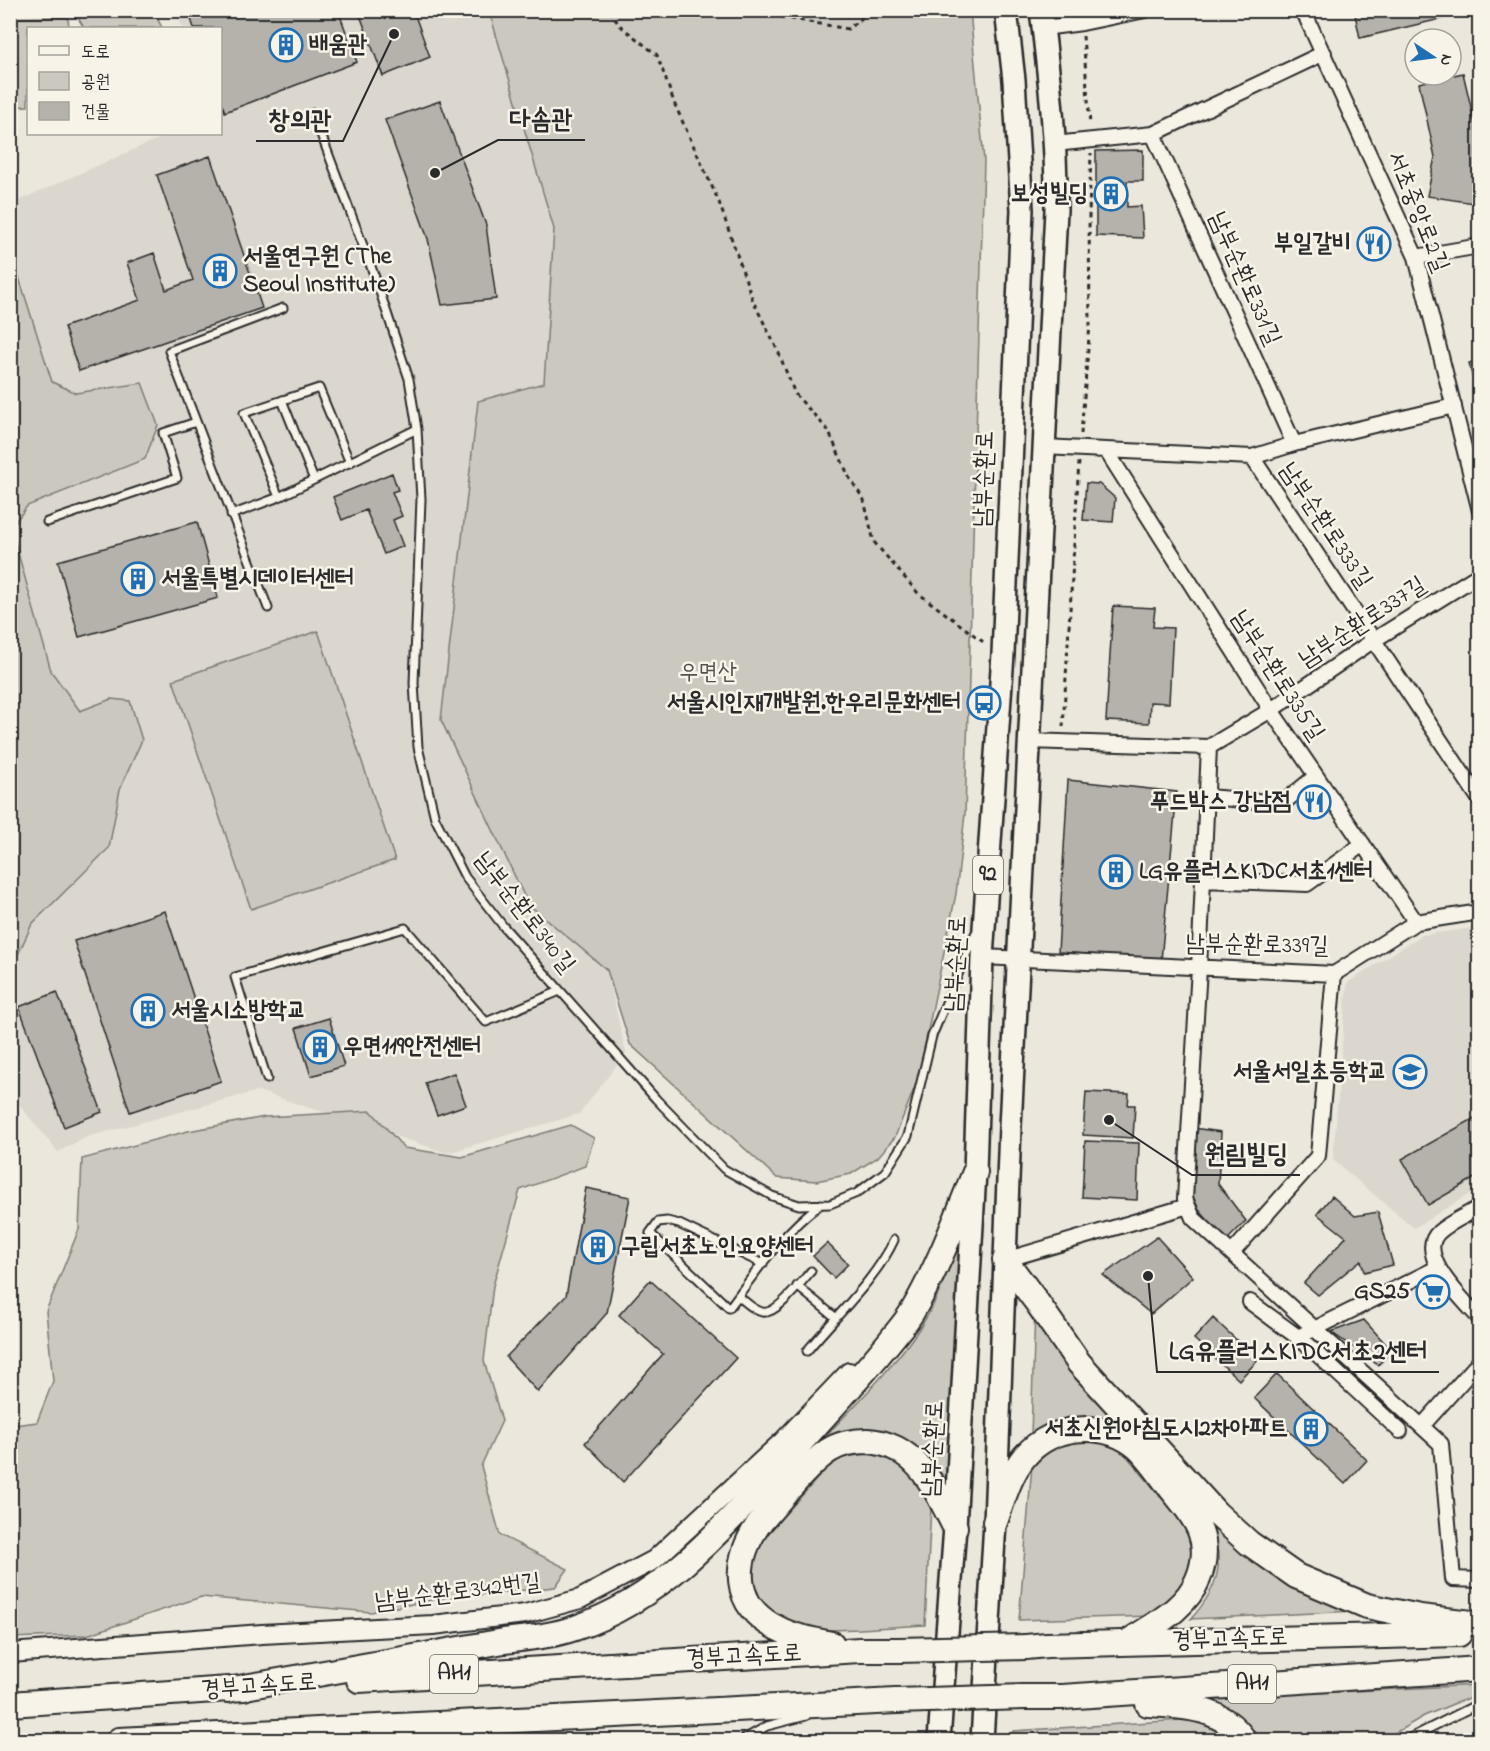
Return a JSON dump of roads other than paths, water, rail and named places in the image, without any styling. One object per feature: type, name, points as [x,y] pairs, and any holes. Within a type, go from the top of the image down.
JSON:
[{"type":"highway","points":[[228,1689],[550,1635],[601,1618],[633,1602],[657,1586],[705,1545],[870,1366],[911,1314],[938,1262],[975,1172]]},
{"type":"highway","points":[[1005,1260],[1079,1363],[1216,1513],[1250,1543],[1296,1576],[1368,1606],[1420,1617],[1479,1624]]},
{"type":"highway","points":[[995,1522],[1016,1469],[1028,1454],[1046,1439],[1068,1430],[1089,1429],[1116,1436],[1137,1448],[1196,1520],[1202,1535],[1204,1552],[1198,1579],[1189,1595],[1173,1611],[1128,1643]]},
{"type":"highway","points":[[860,1650],[786,1632],[769,1624],[754,1612],[741,1588],[740,1569],[747,1542],[758,1525],[810,1468],[829,1451],[848,1443],[864,1441],[890,1447],[913,1459],[931,1481],[955,1527]]},
{"type":"highway","name":"경부고속도로","points":[[10,1704],[860,1650],[1479,1633]]},
{"type":"highway","name":"경부고속도로","points":[[119,1740],[862,1702],[1062,1697],[1479,1669]]},
{"type":"highway","points":[[1062,1697],[1202,1709],[1222,1719],[1244,1740]]},
{"type":"highway","points":[[230,1735],[348,1740]]},
{"type":"main road","name":"남부순환로","points":[[939,1740],[955,1527],[975,1172],[982,957],[1003,654],[1022,210],[1014,80],[1006,10]]},
{"type":"main road","name":"92","points":[[982,1740],[995,1522],[1018,960],[1056,210],[1054,144],[1042,19]]},
{"type":"street","points":[[1042,19],[1082,23],[1145,10]]},
{"type":"street","name":"서초중앙로2길","points":[[1303,10],[1416,257],[1479,511]]},
{"type":"street","points":[[1054,144],[1153,134],[1324,54]]},
{"type":"street","name":"남부순환로331길","points":[[1153,134],[1294,444]]},
{"type":"street","points":[[1416,257],[1479,246]]},
{"type":"street","name":"남부순환로333길","points":[[1043,447],[1252,457],[1294,444],[1454,406]]},
{"type":"street","name":"남부순환로335길","points":[[1106,450],[1271,710],[1416,922]]},
{"type":"street","name":"남부순환로333길","points":[[1252,457],[1479,800]]},
{"type":"street","name":"남부순환로337길","points":[[1209,747],[1271,710],[1374,640],[1479,574]]},
{"type":"street","points":[[1029,741],[1209,747],[1185,1199],[1193,1218],[1441,1444],[1453,1579],[1479,1580]]},
{"type":"street","points":[[1207,797],[1283,803],[1316,776]]},
{"type":"street","points":[[1203,880],[1306,884],[1363,844]]},
{"type":"street","name":"남부순환로339길","points":[[982,957],[1334,974],[1416,922],[1479,912]]},
{"type":"street","points":[[1233,1253],[1318,1156],[1334,974]]},
{"type":"street","points":[[1005,1260],[1188,1206]]},
{"type":"street","points":[[1479,1207],[1438,1233],[1433,1242],[1432,1253],[1437,1268],[1479,1319]]},
{"type":"street","points":[[1401,1431],[1304,1342],[1250,1302],[1298,1337],[1437,1268]]},
{"type":"street","name":"남부순환로342번길","points":[[10,1653],[262,1634],[433,1625],[525,1614],[580,1599],[654,1560],[784,1440],[859,1361],[911,1314]]},
{"type":"street","points":[[1422,1426],[1479,1361]]},
{"type":"lane","name":"남부순환로340길","points":[[313,113],[376,280],[409,378],[417,429],[421,499],[414,683],[418,747],[435,818],[465,877],[503,926],[656,1099],[724,1169],[772,1196],[799,1204],[830,1204],[857,1193],[885,1172],[908,1136],[932,1036],[985,913]]},
{"type":"lane","points":[[268,608],[169,351],[284,308]]},
{"type":"lane","points":[[279,497],[244,413],[318,388],[350,463]]},
{"type":"lane","points":[[282,400],[314,480]]},
{"type":"lane","points":[[47,522],[177,478],[163,433],[196,422]]},
{"type":"lane","points":[[231,515],[279,497],[417,429]]},
{"type":"lane","points":[[267,1079],[235,977],[405,928],[486,1022],[560,991]]},
{"type":"lane","points":[[763,1264],[679,1224],[667,1221],[658,1222],[650,1233],[729,1308],[791,1230],[821,1204]]},
{"type":"lane","points":[[807,1351],[875,1271],[888,1254],[894,1240]]},
{"type":"lane","points":[[738,1296],[760,1312],[767,1313],[776,1309],[812,1271]]},
{"type":"lane","points":[[797,1286],[835,1317]]},
{"type":"lane","points":[[742,1740],[767,1726],[862,1702]]},
{"type":"lane","points":[[1406,1740],[1479,1703]]},
{"type":"place","name":"창의관","points":[[394,34]]},
{"type":"place","name":"배움관","points":[[286,45]]},
{"type":"place","name":"다솜관","points":[[435,173]]},
{"type":"place","name":"보성빌딩","points":[[1111,194]]},
{"type":"place","name":"부일갈비","points":[[1374,244]]},
{"type":"place","name":"서울연구원 (The Seoul Institute)","points":[[220,271]]},
{"type":"place","name":"서울특별시데이터센터","points":[[138,579]]},
{"type":"place","name":"서울시인재개발원.한우리문화센터","points":[[984,703]]},
{"type":"place","name":"푸드박스 강남점","points":[[1314,802]]},
{"type":"place","name":"LG유플러스KIDC서초1센터","points":[[1116,872]]},
{"type":"place","name":"서울시소방학교","points":[[148,1011]]},
{"type":"place","name":"우면119안전센터","points":[[320,1047]]},
{"type":"place","name":"서울서일초등학교","points":[[1410,1072]]},
{"type":"place","name":"원림빌딩","points":[[1109,1120]]},
{"type":"place","name":"구립서초노인요양센터","points":[[598,1247]]},
{"type":"place","name":"LG유플러스KIDC서초2센터","points":[[1148,1276]]},
{"type":"place","name":"GS25","points":[[1433,1292]]},
{"type":"place","name":"서초신원아침도시2차아파트","points":[[1311,1429]]},
{"type":"park label","name":"우면산","points":[[708,673]]}]
